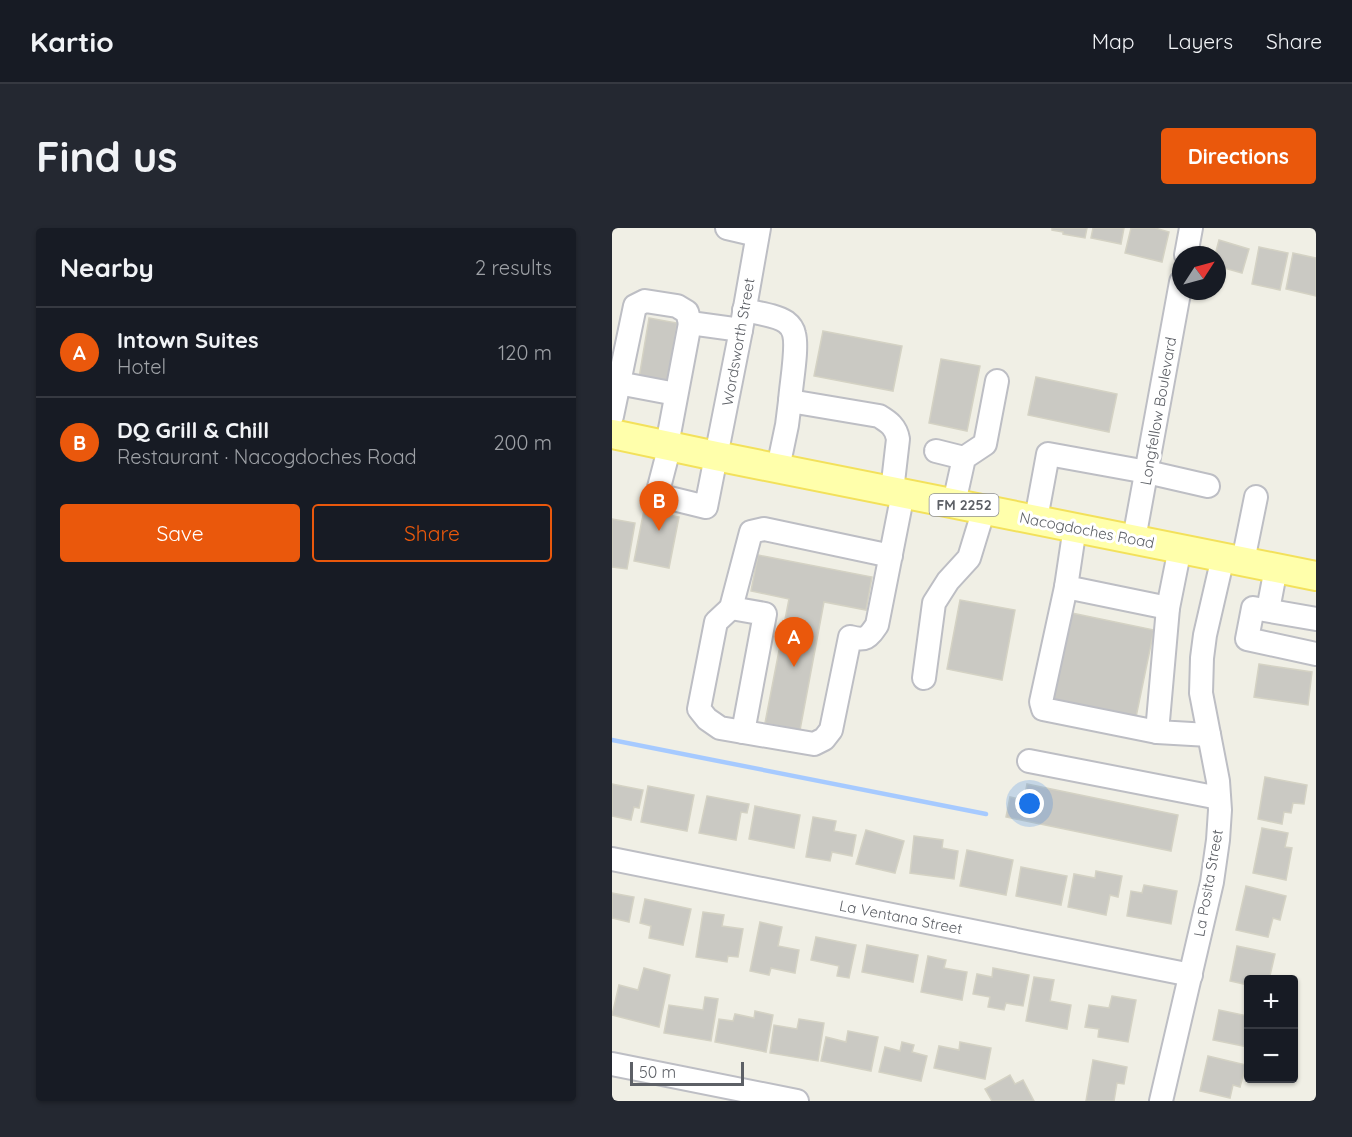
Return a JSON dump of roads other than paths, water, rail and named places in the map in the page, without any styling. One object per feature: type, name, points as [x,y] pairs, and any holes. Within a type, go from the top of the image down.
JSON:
[{"type":"main road","name":"Nacogdoches Road","points":[[612,434],[1316,576]]},
{"type":"street","points":[[727,228],[758,232]]},
{"type":"street","points":[[1188,246],[1191,228]]},
{"type":"street","name":"Wordsworth Street","points":[[668,445],[657,495],[706,507],[758,232]]},
{"type":"street","points":[[612,416],[635,306],[645,300],[677,306],[687,312],[690,323],[668,445]]},
{"type":"street","name":"Longfellow Boulevard","points":[[1134,539],[1178,300]]},
{"type":"street","points":[[690,323],[778,318],[791,326],[795,348],[787,424],[778,468]]},
{"type":"street","points":[[954,503],[964,458],[985,444],[997,381]]},
{"type":"street","points":[[618,383],[676,394]]},
{"type":"street","points":[[789,401],[879,416],[892,425],[897,432],[897,492],[891,556],[877,625],[869,636],[861,640],[850,637],[831,730],[824,739],[814,744],[743,732],[720,728],[707,719],[699,709],[716,622],[731,608],[751,532],[764,529],[891,556]]},
{"type":"street","points":[[936,451],[964,458]]},
{"type":"street","points":[[1036,519],[1048,454],[1208,486]]},
{"type":"street","name":"La Posita Street","points":[[1161,1101],[1212,882],[1218,840],[1220,810],[1218,781],[1201,693],[1205,635],[1256,497]]},
{"type":"street","points":[[924,678],[934,603],[948,580],[969,558],[984,509]]},
{"type":"street","points":[[1075,527],[1066,587],[1041,702],[1044,709],[1157,732],[1209,735]]},
{"type":"street","points":[[1157,732],[1168,608],[1180,548]]},
{"type":"street","points":[[1268,610],[1276,568]]},
{"type":"street","points":[[1066,587],[1168,608]]},
{"type":"street","points":[[731,608],[765,614],[743,732]]},
{"type":"street","points":[[1316,619],[1253,608],[1247,639],[1316,654]]},
{"type":"street","points":[[1029,761],[1219,798]]},
{"type":"street","name":"La Ventana Street","points":[[612,859],[1191,975]]},
{"type":"street","points":[[612,1064],[797,1101]]},
{"type":"waterway","points":[[612,740],[986,814]]},
{"type":"place","name":"DQ Grill & Chill","points":[[659,531]]},
{"type":"place","name":"Intown Suites","points":[[794,667]]}]
